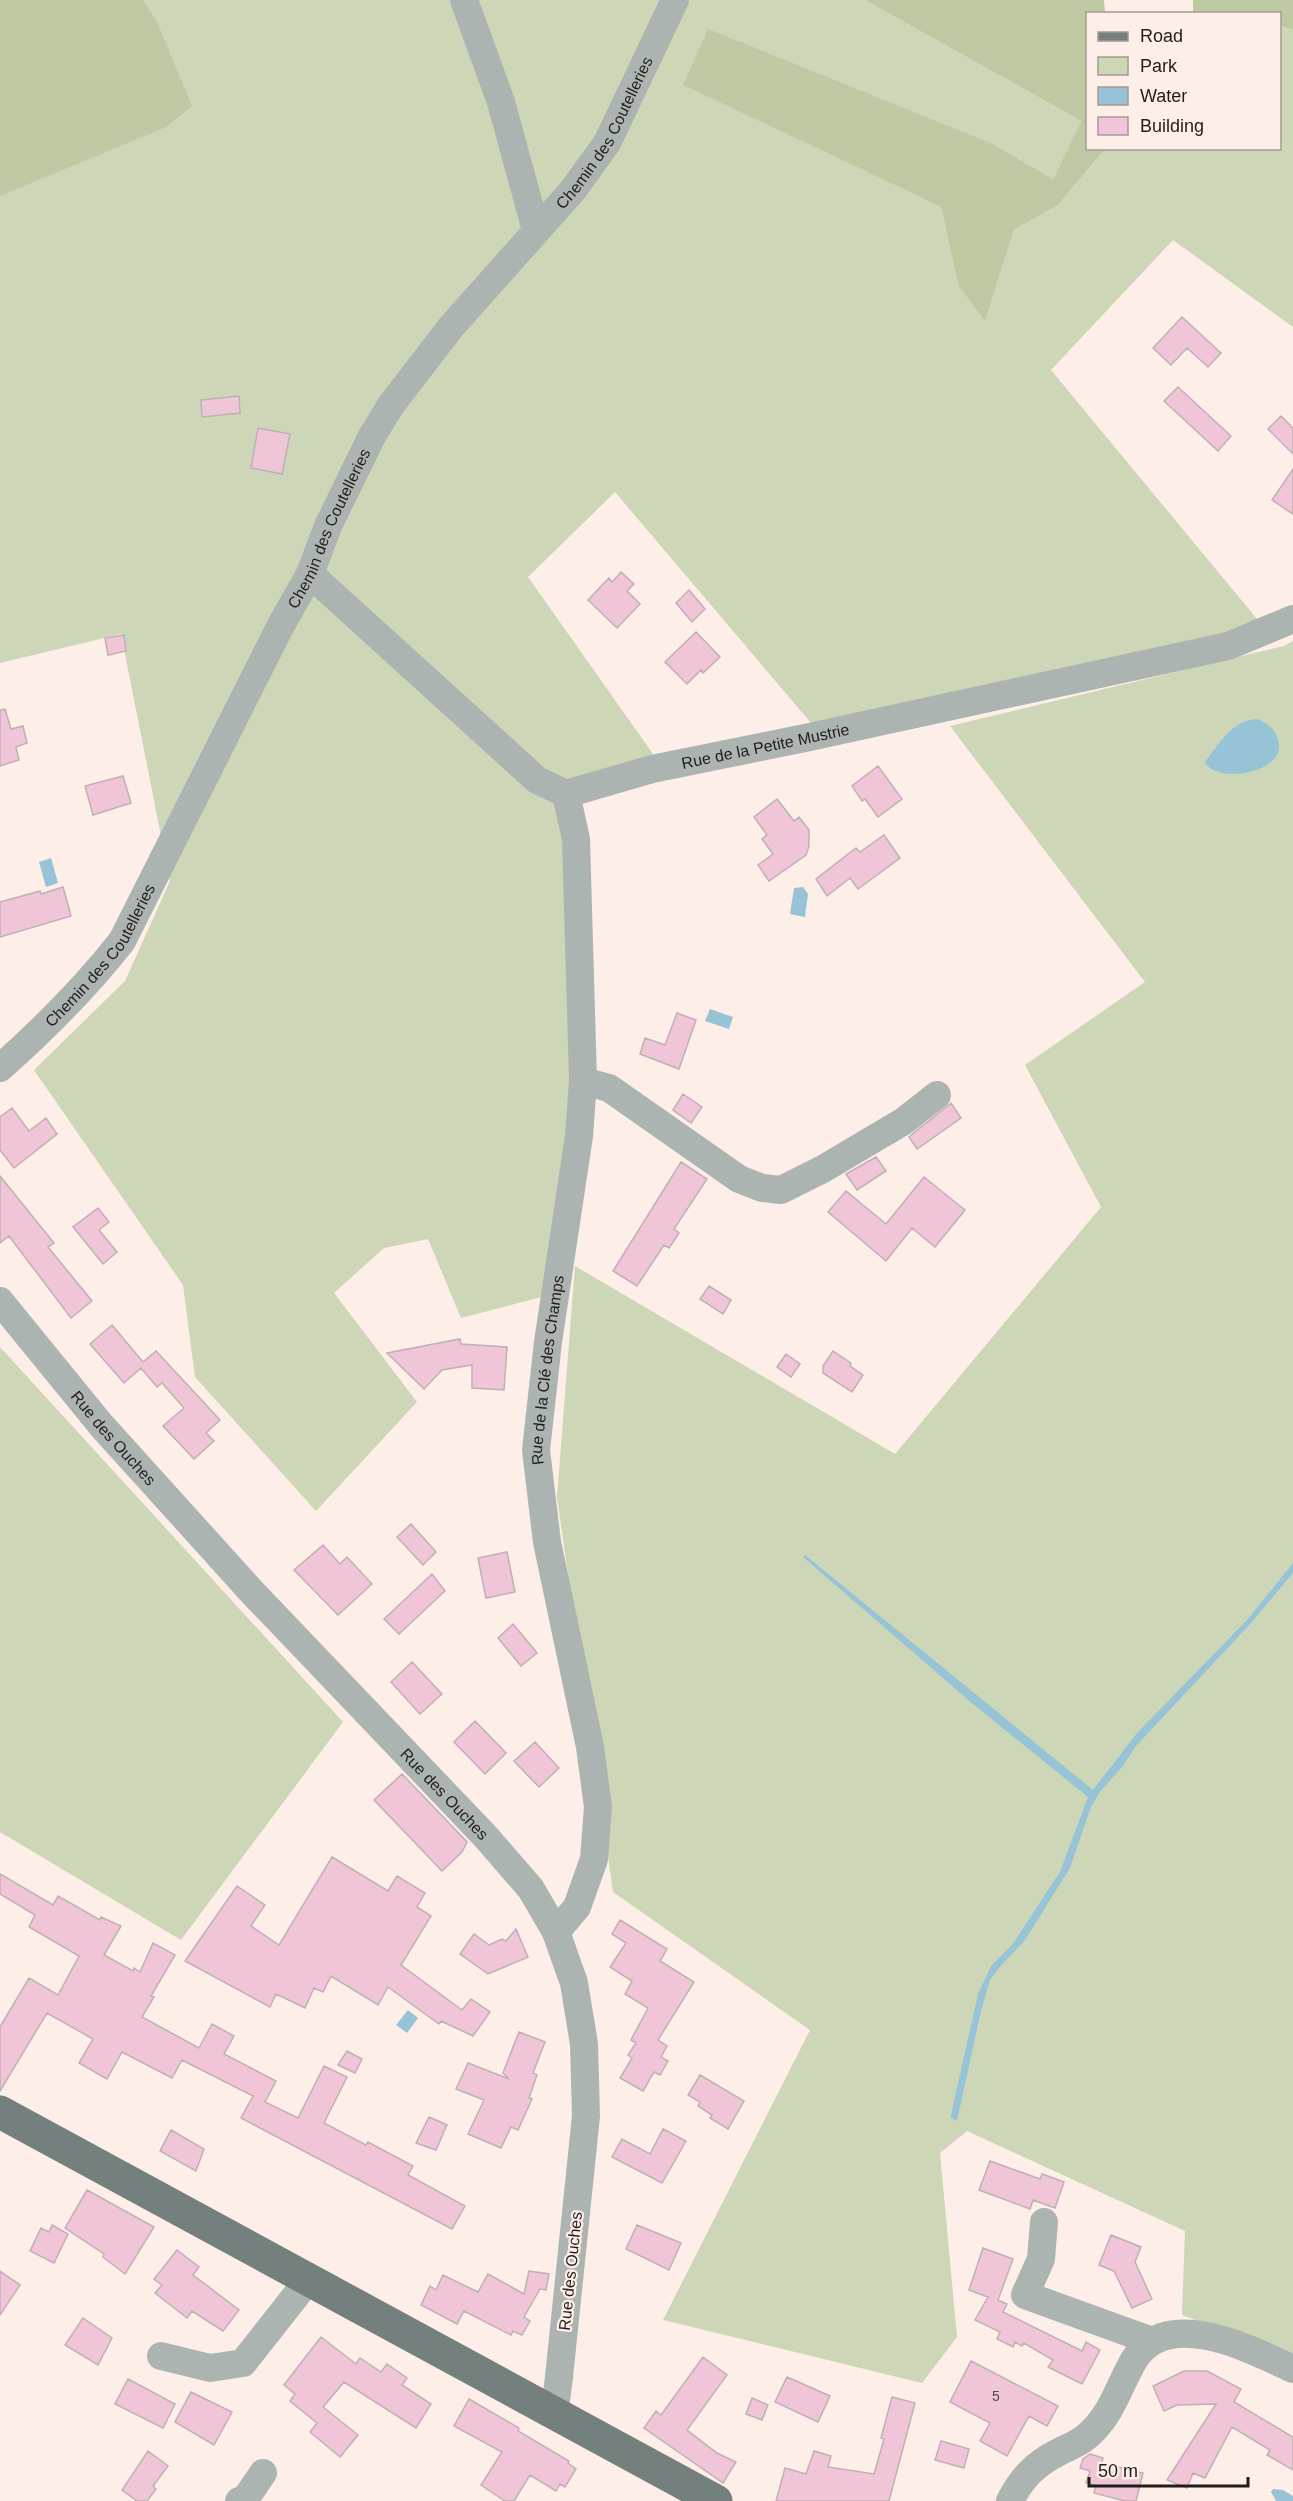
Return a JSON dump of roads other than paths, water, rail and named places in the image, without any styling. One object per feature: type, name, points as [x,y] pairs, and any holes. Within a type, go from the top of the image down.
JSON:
[{"type":"main road","points":[[0,2112],[716,2501]]},
{"type":"street","points":[[464,0],[501,102],[536,230]]},
{"type":"street","name":"Chemin des Coutelleries","points":[[0,1068],[65,1007],[122,940],[276,635],[310,574],[328,526],[372,436],[391,405],[451,327],[573,190],[607,143],[675,0]]},
{"type":"street","points":[[310,574],[537,780],[566,794]]},
{"type":"street","name":"Rue de la Petite Mustrie","points":[[566,794],[652,769],[1228,646],[1293,619]]},
{"type":"street","name":"Rue de la Clé des Champs","points":[[556,1932],[577,1907],[594,1859],[598,1807],[590,1748],[547,1542],[536,1450],[548,1342],[579,1136],[583,1081],[576,839],[566,794]]},
{"type":"street","points":[[583,1081],[609,1088],[740,1179],[762,1188],[781,1190],[823,1169],[904,1121],[937,1095]]},
{"type":"street","name":"Rue des Ouches","points":[[0,1301],[101,1425],[244,1583],[486,1837],[531,1889],[556,1932],[574,1983],[584,2044],[586,2116],[559,2377],[556,2401],[552,2411]]},
{"type":"street","points":[[1044,2222],[1041,2259],[1025,2295],[1152,2341]]},
{"type":"street","points":[[161,2356],[210,2368],[243,2363],[309,2279]]},
{"type":"street","points":[[1010,2501],[1021,2481],[1048,2458],[1085,2438],[1107,2415],[1134,2358],[1152,2341],[1189,2332],[1205,2335],[1234,2342],[1293,2369]]},
{"type":"street","points":[[239,2501],[246,2498],[263,2473]]},
{"type":"water","points":[[1257,719],[1269,726],[1277,737],[1279,749],[1274,759],[1264,767],[1237,774],[1212,769],[1205,762],[1233,728],[1248,720]]},
{"type":"water","points":[[51,858],[58,883],[46,887],[39,862]]},
{"type":"water","points":[[803,887],[808,894],[805,917],[790,914],[794,888]]},
{"type":"water","points":[[710,1009],[733,1017],[729,1029],[705,1021]]},
{"type":"water","points":[[805,1555],[1093,1790],[1137,1733],[1247,1620],[1293,1563],[1293,1573],[1251,1623],[1136,1746],[1123,1766],[1099,1793],[1091,1807],[1070,1868],[1025,1940],[990,1980],[957,2121],[951,2118],[952,2110],[978,1994],[991,1966],[1012,1945],[1060,1872],[1088,1797],[973,1704],[803,1557]]},
{"type":"water","points":[[408,2010],[418,2018],[407,2033],[396,2025]]},
{"type":"water","points":[[1273,2489],[1283,2490],[1293,2496],[1293,2501],[1276,2501],[1271,2492]]}]
